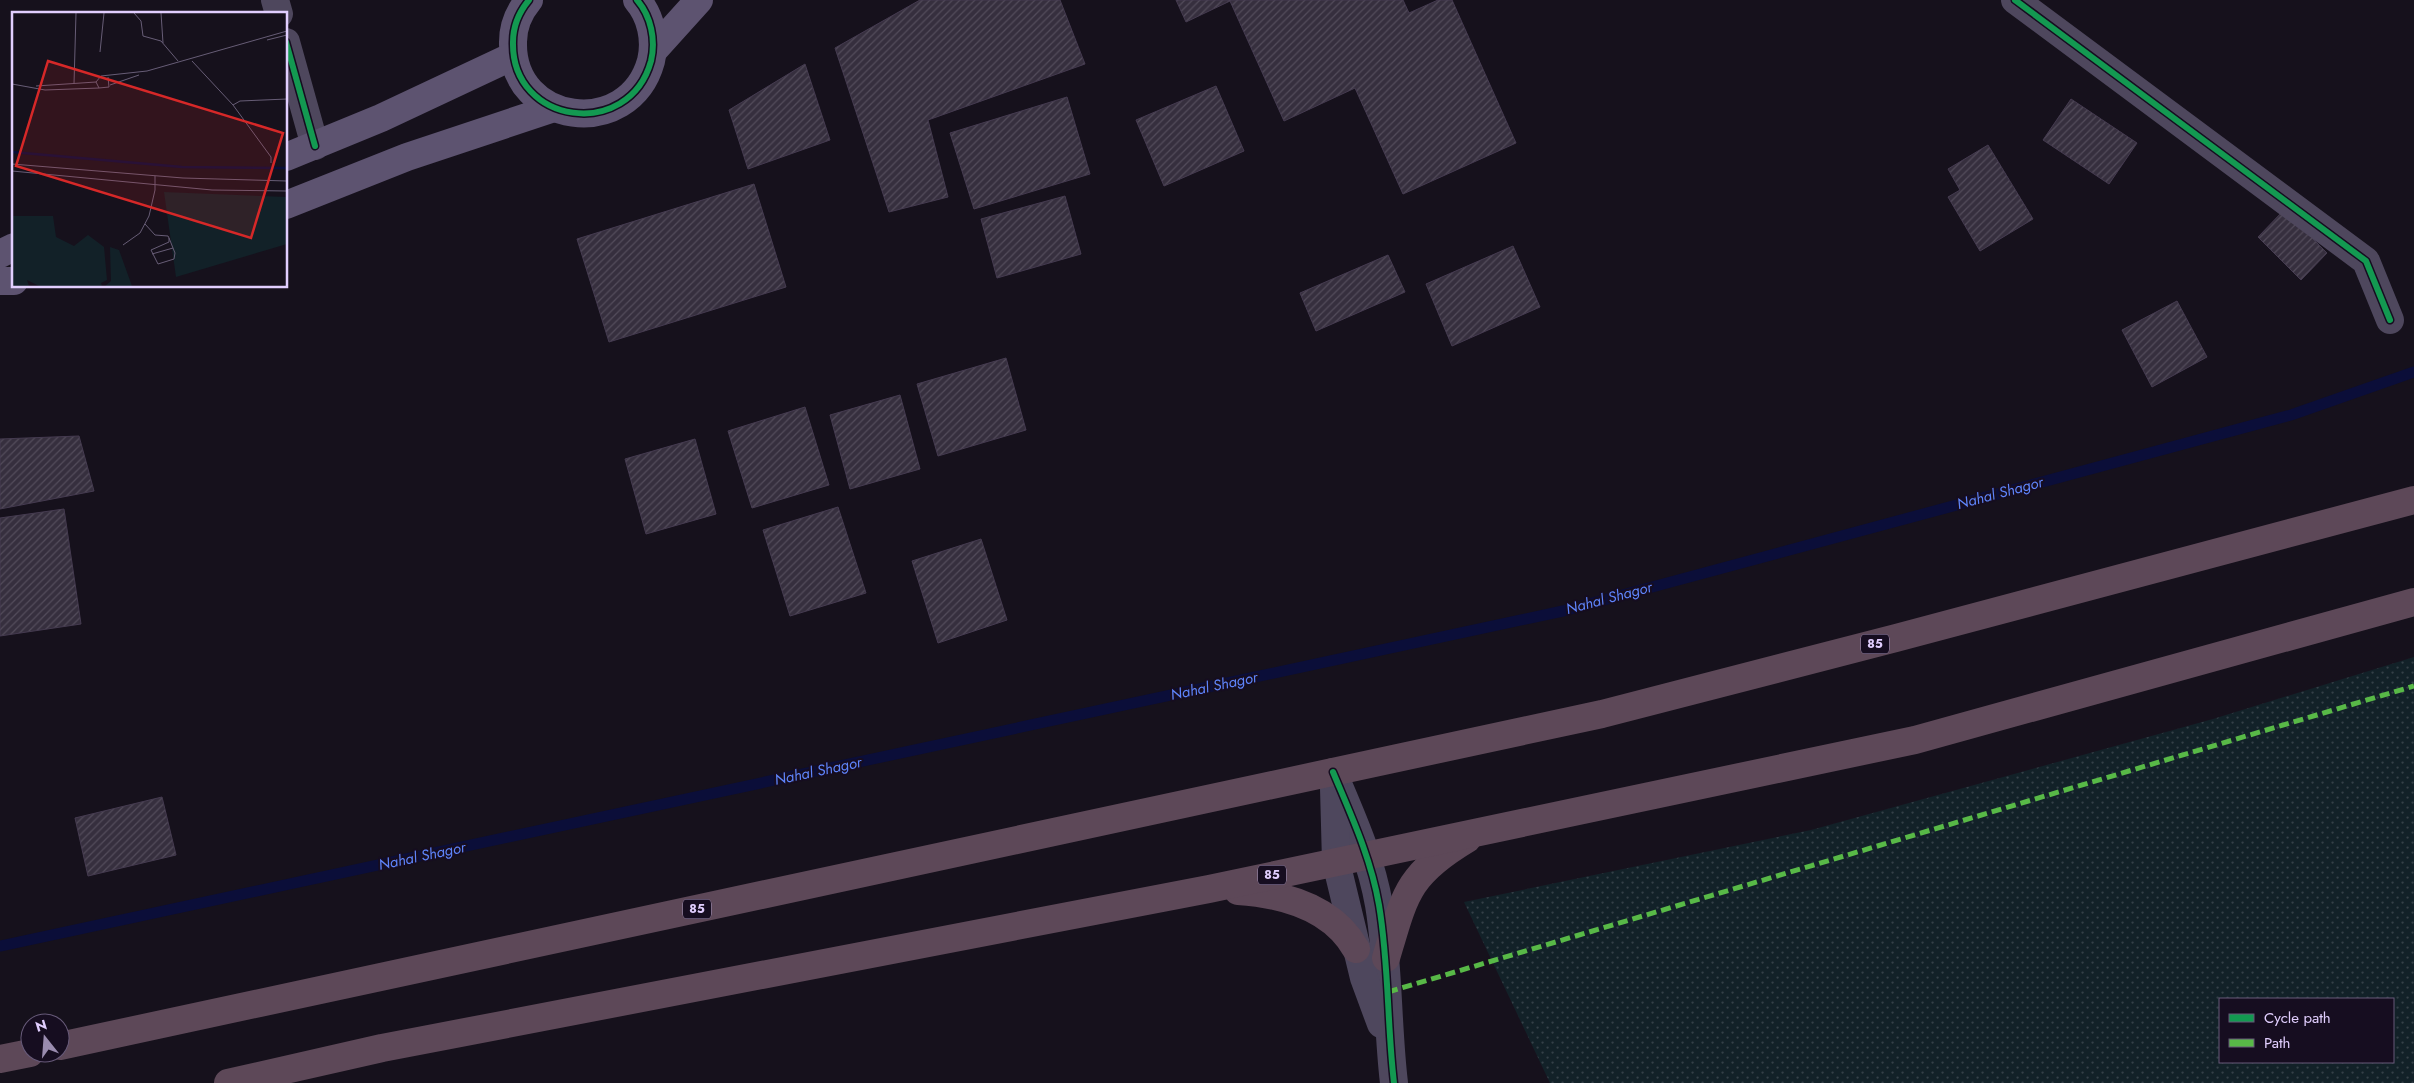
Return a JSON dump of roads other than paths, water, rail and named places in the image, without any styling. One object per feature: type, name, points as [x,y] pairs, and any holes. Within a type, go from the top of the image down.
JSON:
[{"type":"highway","name":"85","points":[[70,1044],[1602,714],[1906,636],[2414,500]]},
{"type":"highway","name":"85","points":[[228,1083],[382,1048],[1209,889],[1915,740],[2414,602]]},
{"type":"highway","points":[[1386,958],[1402,902],[1414,881],[1450,849],[1480,832]]},
{"type":"highway","points":[[1209,889],[1282,896],[1301,903],[1336,925],[1350,939],[1356,949]]},
{"type":"highway","points":[[0,1059],[20,1055]]},
{"type":"street","points":[[529,0],[522,9],[513,32],[513,56],[521,79],[535,96],[554,108],[575,114],[597,113],[618,105],[639,85],[647,73],[653,51],[652,29],[644,8],[637,0]]},
{"type":"street","points":[[653,51],[698,0]]},
{"type":"street","points":[[2015,0],[2366,261],[2390,320]]},
{"type":"street","points":[[288,49],[315,146]]},
{"type":"street","points":[[288,156],[381,118],[513,56]]},
{"type":"street","points":[[288,204],[407,157],[554,108]]},
{"type":"street","points":[[0,254],[12,248]]},
{"type":"street","points":[[1333,772],[1368,855],[1379,904],[1386,958],[1390,1046],[1394,1083]]},
{"type":"street","points":[[1333,772],[1336,862],[1364,978],[1390,1046]]},
{"type":"waterway","name":"Nahal Shagor","points":[[0,946],[1563,611],[2291,415],[2414,372]]}]
